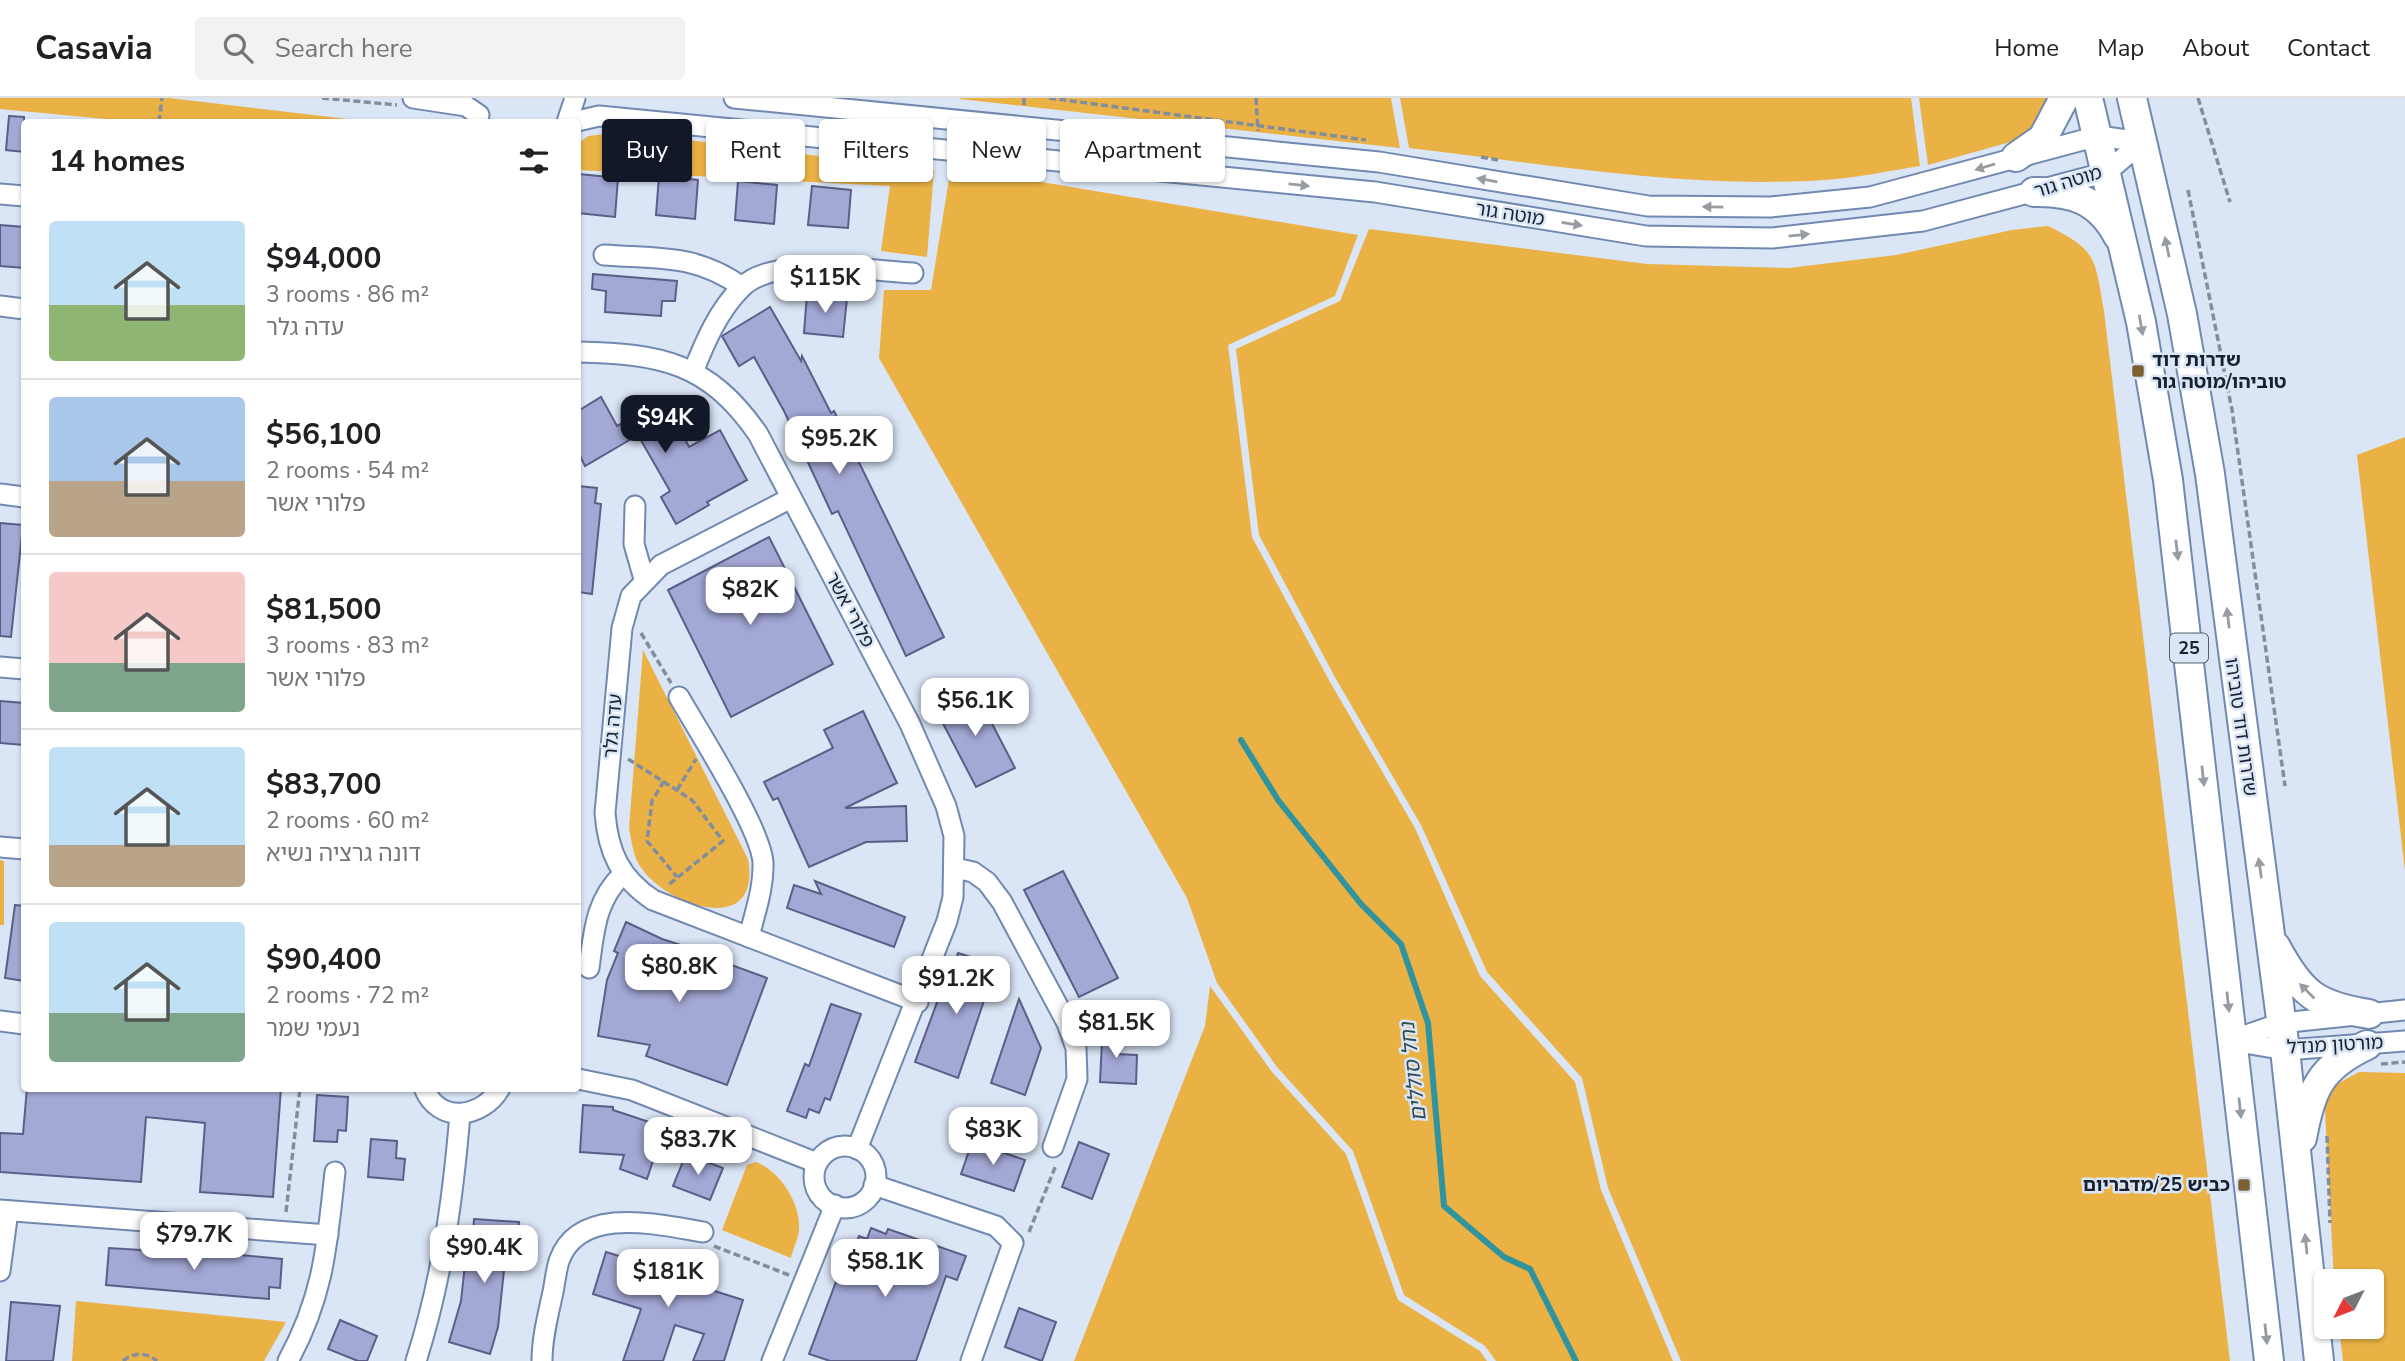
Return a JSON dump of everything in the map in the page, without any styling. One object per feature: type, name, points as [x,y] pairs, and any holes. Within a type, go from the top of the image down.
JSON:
[{"type":"highway","points":[[2016,157],[2043,138],[2064,98]]},
{"type":"highway","name":"25","points":[[2088,98],[2127,259],[2168,480],[2269,1361]]},
{"type":"highway","name":"שדרות דוד טוביהו","points":[[2132,98],[2182,314],[2210,474],[2283,1037],[2319,1361]]},
{"type":"highway","points":[[2034,192],[2076,195],[2096,206],[2111,223],[2127,259]]},
{"type":"highway","points":[[2270,936],[2289,971],[2313,999],[2328,1006],[2369,1014]]},
{"type":"highway","points":[[2297,1162],[2312,1097],[2320,1079],[2344,1056],[2367,1045]]},
{"type":"street","points":[[568,119],[575,98]]},
{"type":"street","name":"מוטה גור","points":[[734,98],[1379,162],[1648,206],[1770,207],[1870,197],[2098,136],[2142,142]]},
{"type":"street","points":[[408,102],[466,106],[479,112]]},
{"type":"street","name":"מוטה גור","points":[[581,120],[598,116],[1375,192],[1646,236],[1772,238],[1923,221],[2107,172],[2142,142]]},
{"type":"street","points":[[0,194],[21,197]]},
{"type":"street","points":[[604,255],[695,261],[712,267],[742,287]]},
{"type":"street","points":[[693,372],[712,328],[742,287],[778,270],[914,273]]},
{"type":"street","points":[[0,306],[21,309]]},
{"type":"street","name":"פלורי אשר","points":[[581,352],[658,359],[693,372],[718,387],[738,406],[758,434],[930,766],[946,806],[954,836],[955,868],[947,921],[918,1002],[857,1149]]},
{"type":"street","points":[[0,494],[21,497]]},
{"type":"street","name":"עדה גלר","points":[[791,498],[682,553],[644,579],[631,596],[622,628],[605,813],[606,836],[611,855],[623,874],[635,888],[653,900],[918,1002]]},
{"type":"street","points":[[635,506],[634,544],[644,579]]},
{"type":"street","points":[[0,667],[21,669]]},
{"type":"street","points":[[679,697],[753,830],[763,859],[762,887],[749,937]]},
{"type":"street","points":[[0,847],[21,849]]},
{"type":"street","points":[[955,868],[973,872],[988,882],[1067,1023],[1076,1048],[1077,1079],[1053,1147]]},
{"type":"street","points":[[589,968],[597,911],[604,896],[623,874]]},
{"type":"street","name":"מורטון מנדל","points":[[2283,1037],[2369,1014],[2405,1010]]},
{"type":"street","points":[[0,1021],[21,1024]]},
{"type":"street","name":"מורטון מנדל","points":[[2232,1041],[2283,1037],[2367,1045],[2405,1041]]},
{"type":"street","points":[[581,1080],[632,1090],[817,1163]]},
{"type":"street","points":[[428,1092],[436,1104],[460,1114],[484,1108],[497,1092]]},
{"type":"street","points":[[416,1361],[433,1308],[453,1194],[460,1114]]},
{"type":"street","points":[[844,1146],[857,1149],[870,1158],[874,1167],[874,1185],[863,1201],[854,1206],[835,1205],[825,1200],[815,1184],[817,1163],[834,1148],[844,1146]]},
{"type":"street","points":[[288,1361],[309,1324],[320,1285],[335,1172]]},
{"type":"street","points":[[874,1185],[996,1226],[1013,1243],[971,1361]]},
{"type":"street","points":[[772,1361],[835,1205]]},
{"type":"street","points":[[0,1271],[4,1210],[328,1236]]},
{"type":"street","points":[[542,1361],[542,1344],[559,1259],[572,1240],[597,1226],[631,1221],[703,1231]]},
{"type":"path","points":[[159,119],[162,98]]},
{"type":"path","points":[[322,98],[408,102]]},
{"type":"path","points":[[1049,98],[1258,123],[1378,141]]},
{"type":"path","points":[[1256,98],[1260,150]]},
{"type":"path","points":[[2198,98],[2230,202]]},
{"type":"path","points":[[1471,156],[1497,160]]},
{"type":"path","points":[[2188,191],[2232,410],[2285,786]]},
{"type":"path","points":[[627,610],[679,697]]},
{"type":"path","points":[[677,789],[706,746]]},
{"type":"path","points":[[610,750],[677,789],[705,815],[723,841],[677,877],[653,900]]},
{"type":"path","points":[[664,781],[652,801],[647,841],[677,877]]},
{"type":"path","points":[[284,1232],[300,1092]]},
{"type":"path","points":[[2328,1136],[2330,1228]]},
{"type":"path","points":[[1013,1243],[1032,1231],[1058,1161],[1053,1147]]},
{"type":"path","points":[[703,1231],[709,1244],[804,1281]]},
{"type":"path","points":[[123,1361],[135,1354],[144,1354],[157,1361]]},
{"type":"shaded area","points":[[0,98],[169,98],[348,119],[106,119],[0,109]]},
{"type":"shaded area","points":[[1391,98],[1400,148],[1225,129],[1225,119],[1140,119],[960,99]]},
{"type":"shaded area","points":[[1400,98],[1911,98],[1920,166],[1824,180],[1720,181],[1616,173],[1409,148]]},
{"type":"shaded area","points":[[1919,98],[2048,98],[2039,124],[2014,141],[1928,165]]},
{"type":"shaded area","points":[[602,134],[602,171],[581,170],[581,142],[588,136]]},
{"type":"shaded area","points":[[692,140],[706,142],[706,177],[692,176]]},
{"type":"shaded area","points":[[805,154],[819,156],[819,182],[933,182],[934,170],[927,257],[881,251],[890,186],[805,182]]},
{"type":"shaded area","points":[[949,182],[1041,182],[1358,235],[1335,296],[1228,345],[1252,537],[1330,682],[1415,828],[1480,976],[1575,1082],[1601,1190],[1673,1361],[1496,1361],[1485,1346],[1404,1295],[1353,1151],[1277,1067],[1217,983],[1187,898],[879,358],[884,290],[931,290]]},
{"type":"shaded area","points":[[2048,226],[2077,242],[2091,258],[2096,268],[2104,311],[2230,1361],[1681,1361],[1608,1188],[1582,1078],[1487,972],[1421,825],[1336,679],[1259,535],[1236,349],[1340,301],[1369,229],[1647,264],[1789,268],[1896,255],[2012,230]]},
{"type":"shaded area","points":[[2405,437],[2405,871],[2357,455]]},
{"type":"shaded area","points":[[643,650],[748,859],[749,884],[741,899],[727,907],[710,908],[671,894],[642,869],[635,855],[629,828]]},
{"type":"shaded area","points":[[0,860],[4,861],[4,925],[0,925]]},
{"type":"shaded area","points":[[1210,986],[1272,1072],[1346,1154],[1398,1300],[1480,1351],[1487,1361],[1074,1361],[1205,1026]]},
{"type":"shaded area","points":[[2359,1072],[2405,1073],[2405,1361],[2343,1361],[2340,1339],[2384,1339],[2384,1269],[2333,1269],[2324,1091]]},
{"type":"shaded area","points":[[756,1162],[774,1173],[781,1181],[797,1210],[799,1230],[791,1258],[722,1230],[747,1165]]},
{"type":"shaded area","points":[[76,1301],[286,1322],[264,1361],[72,1361]]},
{"type":"building","points":[[9,116],[24,117],[21,119],[21,152],[6,150]]},
{"type":"building","points":[[581,174],[602,176],[602,182],[618,182],[615,217],[581,213]]},
{"type":"building","points":[[698,180],[695,219],[656,215],[659,182]]},
{"type":"building","points":[[738,182],[777,185],[774,224],[735,220]]},
{"type":"building","points":[[812,186],[851,190],[848,228],[808,225]]},
{"type":"building","points":[[0,225],[21,227],[21,268],[0,266]]},
{"type":"building","points":[[593,274],[677,281],[675,301],[662,301],[661,316],[605,312],[606,291],[592,289]]},
{"type":"building","points":[[807,294],[847,298],[843,337],[804,333]]},
{"type":"building","points":[[770,307],[801,361],[802,356],[831,413],[834,411],[944,637],[906,656],[838,511],[832,514],[784,411],[754,357],[739,366],[722,336]]},
{"type":"building","points":[[601,397],[617,426],[665,400],[689,447],[720,430],[747,480],[707,502],[709,505],[676,524],[661,497],[670,491],[638,435],[585,466],[581,458],[581,409]]},
{"type":"building","points":[[581,486],[597,488],[595,503],[601,504],[592,594],[581,592]]},
{"type":"building","points":[[0,523],[21,525],[11,637],[0,636]]},
{"type":"building","points":[[769,537],[833,664],[731,717],[668,590]]},
{"type":"building","points":[[974,689],[1015,768],[976,787],[935,708]]},
{"type":"building","points":[[0,701],[21,703],[21,745],[0,743]]},
{"type":"building","points":[[863,711],[897,783],[845,808],[906,806],[907,841],[866,842],[809,867],[778,798],[773,800],[764,782],[833,748],[824,730]]},
{"type":"building","points":[[1063,871],[1118,978],[1079,997],[1024,890]]},
{"type":"building","points":[[815,881],[905,917],[894,947],[787,908],[794,885],[821,894]]},
{"type":"building","points":[[15,905],[21,906],[21,981],[5,978]]},
{"type":"building","points":[[626,922],[662,939],[724,959],[723,962],[767,978],[727,1085],[646,1056],[650,1045],[598,1036],[607,980],[618,953],[614,951]]},
{"type":"building","points":[[958,953],[996,965],[958,1078],[915,1062],[939,997],[944,998]]},
{"type":"building","points":[[1019,999],[1041,1048],[1025,1095],[991,1083]]},
{"type":"building","points":[[831,1004],[861,1014],[830,1100],[825,1098],[819,1113],[809,1109],[806,1118],[787,1111],[805,1064],[809,1066]]},
{"type":"building","points":[[1103,1022],[1116,1023],[1116,1054],[1137,1055],[1136,1084],[1100,1082]]},
{"type":"building","points":[[27,1092],[281,1092],[273,1197],[200,1192],[205,1123],[146,1117],[141,1182],[0,1172],[0,1133],[23,1134]]},
{"type":"building","points":[[317,1095],[348,1097],[346,1131],[338,1130],[337,1142],[314,1141]]},
{"type":"building","points":[[583,1105],[613,1107],[613,1110],[664,1127],[647,1179],[620,1169],[624,1155],[580,1152]]},
{"type":"building","points":[[371,1139],[397,1141],[396,1158],[405,1159],[403,1180],[368,1177]]},
{"type":"building","points":[[972,1142],[1025,1160],[1014,1191],[961,1174]]},
{"type":"building","points":[[1079,1142],[1109,1154],[1092,1199],[1062,1187]]},
{"type":"building","points":[[686,1154],[723,1168],[710,1200],[673,1186]]},
{"type":"building","points":[[474,1219],[519,1222],[517,1252],[506,1251],[498,1327],[490,1354],[449,1342],[461,1301],[465,1264],[471,1265]]},
{"type":"building","points":[[871,1228],[886,1234],[888,1229],[966,1256],[957,1280],[946,1276],[916,1361],[830,1361],[809,1354],[840,1271],[845,1273],[859,1236],[867,1239]]},
{"type":"building","points":[[158,1247],[282,1259],[280,1288],[269,1287],[269,1299],[106,1285],[109,1248],[158,1251]]},
{"type":"building","points":[[606,1252],[691,1278],[689,1283],[743,1300],[724,1361],[693,1361],[704,1334],[675,1325],[663,1361],[623,1361],[641,1309],[593,1294]]},
{"type":"building","points":[[11,1302],[60,1306],[53,1361],[6,1361]]},
{"type":"building","points":[[1019,1308],[1056,1322],[1042,1361],[1005,1347]]},
{"type":"building","points":[[340,1320],[377,1336],[367,1361],[358,1361],[328,1349]]},
{"type":"waterway","name":"נחל סוללים","points":[[1241,740],[1278,800],[1361,904],[1401,944],[1428,1023],[1444,1206],[1504,1257],[1530,1269],[1576,1361]]},
{"type":"place","name":"שדרות דוד טוביהו/מוטה גור","points":[[2138,371]]},
{"type":"place","name":"כביש 25/מדבריום","points":[[2244,1185]]}]
